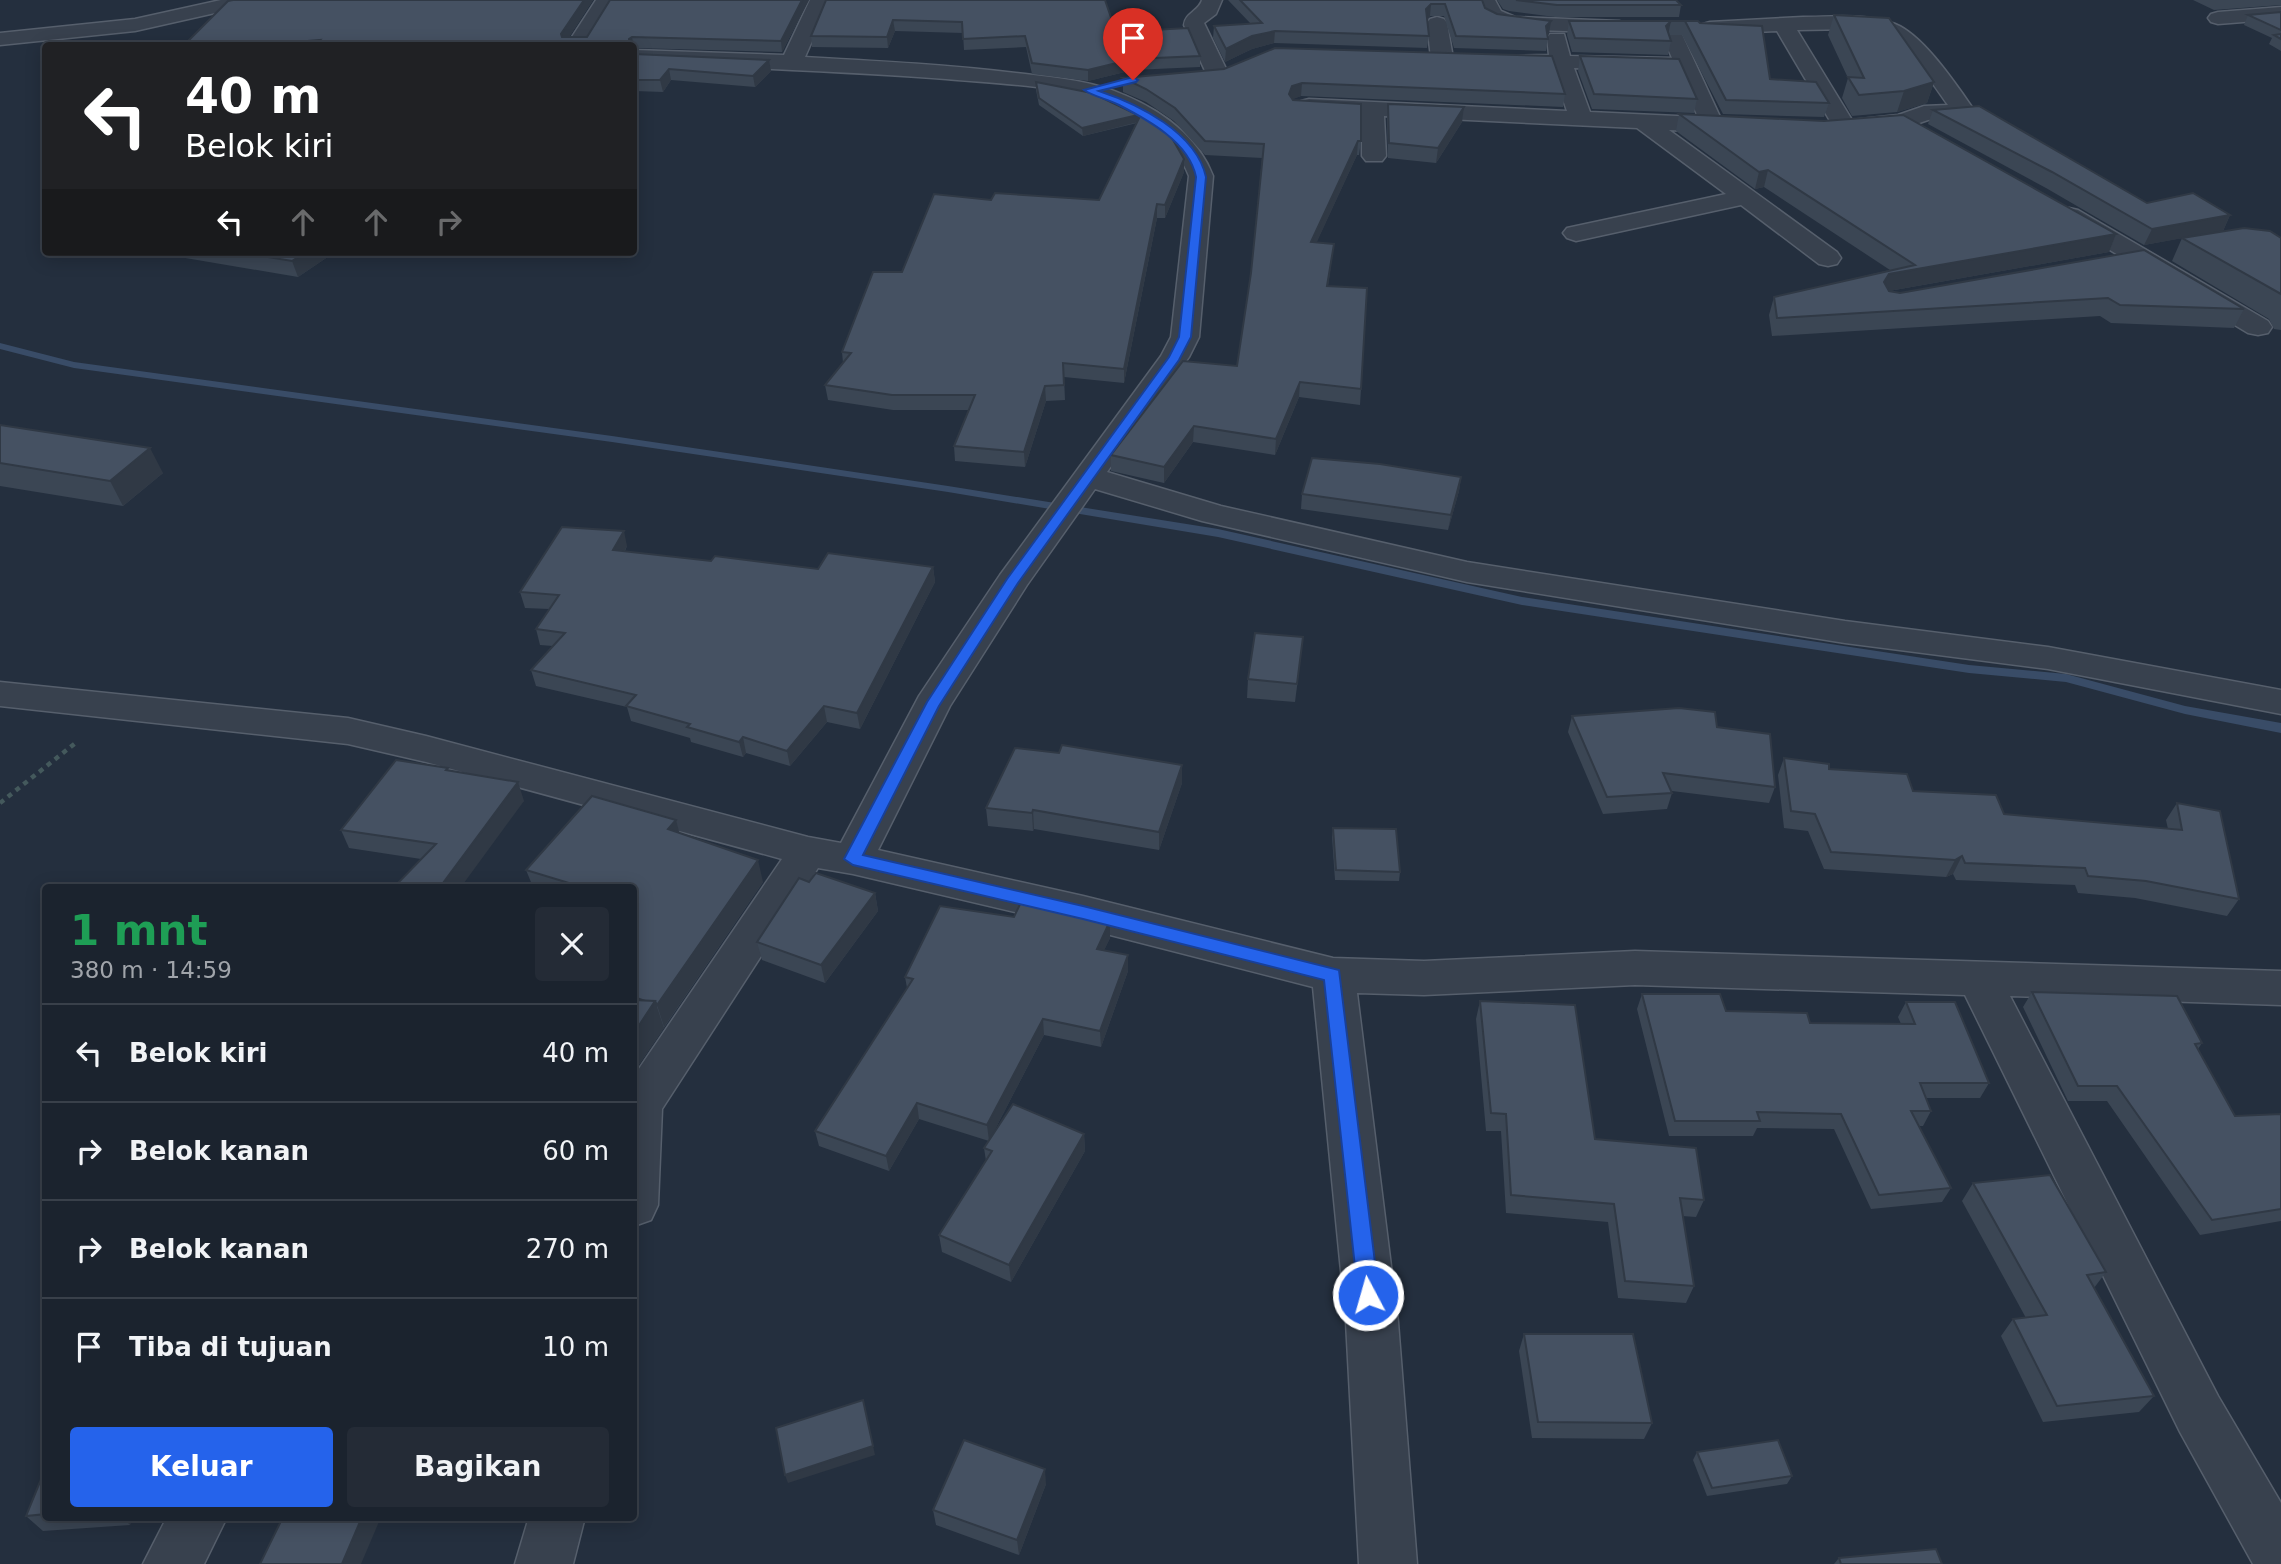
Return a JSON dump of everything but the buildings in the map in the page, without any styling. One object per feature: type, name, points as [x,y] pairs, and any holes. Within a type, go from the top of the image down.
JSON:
[{"type":"street","points":[[0,39],[135,25],[248,0]]},
{"type":"street","points":[[579,42],[606,0]]},
{"type":"street","points":[[792,62],[820,0]]},
{"type":"street","points":[[1212,0],[1209,10],[1194,21],[1194,25],[1217,73]]},
{"type":"street","points":[[1485,0],[1493,16],[1503,20],[1555,26],[1882,26],[1892,30],[1929,65],[1961,107],[1954,111],[1926,112],[1902,122],[1819,128]]},
{"type":"street","points":[[2230,0],[2258,15]]},
{"type":"street","points":[[1619,9],[1632,27]]},
{"type":"street","points":[[2218,18],[2281,13]]},
{"type":"street","points":[[1437,23],[1442,58]]},
{"type":"street","points":[[1555,26],[1561,62],[1581,118]]},
{"type":"street","points":[[1785,26],[1844,126]]},
{"type":"street","points":[[1669,27],[1713,125]]},
{"type":"street","points":[[637,56],[792,62],[1000,77],[1089,90],[1121,102],[1163,127],[1184,145],[1198,164],[1201,177],[1185,337],[1175,357],[1012,582],[932,705],[853,859]]},
{"type":"street","points":[[1416,57],[1686,65]]},
{"type":"street","points":[[1089,90],[1125,81]]},
{"type":"street","points":[[1301,106],[1754,127]]},
{"type":"street","points":[[1373,110],[1374,156]]},
{"type":"street","points":[[1644,122],[1828,258]]},
{"type":"street","points":[[1902,122],[1927,135]]},
{"type":"street","points":[[1576,233],[1746,197]]},
{"type":"street","points":[[2048,202],[2258,327]]},
{"type":"street","points":[[2102,265],[2180,250]]},
{"type":"street","points":[[1084,484],[1467,572],[1845,632],[2049,658],[2281,702]]},
{"type":"street","points":[[0,694],[348,731],[426,749],[808,852],[853,859],[1083,912],[1333,975],[1423,978],[1635,968],[2281,988]]},
{"type":"street","points":[[637,1108],[808,852]]},
{"type":"street","points":[[1333,975],[1372,1322],[1388,1564]]},
{"type":"street","points":[[1978,977],[2199,1414],[2281,1557]]},
{"type":"street","points":[[172,1564],[197,1521]]},
{"type":"street","points":[[544,1564],[556,1521]]},
{"type":"path","points":[[0,803],[123,706]]},
{"type":"waterway","points":[[0,346],[74,365],[612,439],[1218,533],[1522,601],[1969,669],[2066,678],[2185,710],[2281,728]]},
{"type":"route","points":[[1133,80],[1089,90],[1121,102],[1163,127],[1184,145],[1198,164],[1201,177],[1185,337],[1175,357],[1012,582],[932,705],[853,859],[1083,912],[1333,975],[1368,1295]]}]
